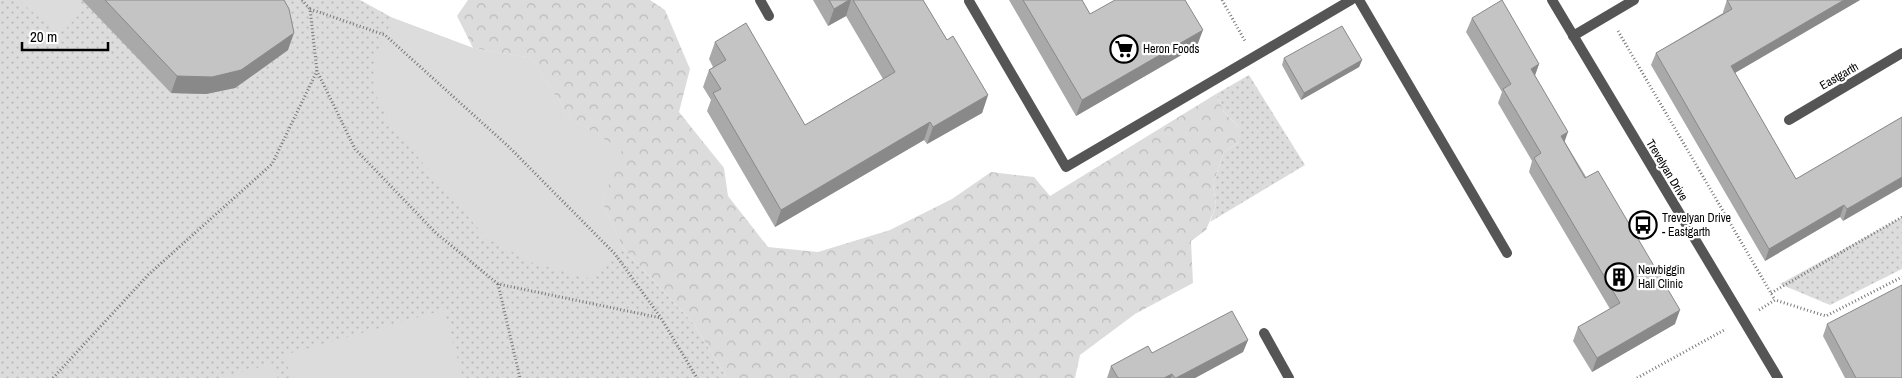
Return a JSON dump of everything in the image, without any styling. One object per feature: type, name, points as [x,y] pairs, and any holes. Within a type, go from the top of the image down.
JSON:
[{"type":"street","points":[[760,0],[769,16]]},
{"type":"street","points":[[969,0],[1066,166],[1351,0]]},
{"type":"street","points":[[1359,0],[1507,253]]},
{"type":"street","name":"Trevelyan Drive","points":[[1552,0],[1778,378]]},
{"type":"street","points":[[1572,36],[1634,0]]},
{"type":"street","name":"Eastgarth","points":[[1788,120],[1902,53]]},
{"type":"street","points":[[1264,333],[1289,378]]},
{"type":"path","points":[[302,0],[310,9],[385,35],[508,146],[614,254],[661,318],[697,378]]},
{"type":"path","points":[[1222,0],[1254,57]]},
{"type":"path","points":[[310,9],[317,71],[355,149],[436,233],[498,284],[661,318]]},
{"type":"path","points":[[1622,24],[1617,33],[1775,300],[1826,316],[1902,277]]},
{"type":"path","points":[[53,378],[148,275],[272,164],[317,71]]},
{"type":"path","points":[[1771,293],[1902,217]]},
{"type":"path","points":[[498,284],[520,378]]},
{"type":"path","points":[[1637,378],[1775,300]]},
{"type":"green space","points":[[0,0],[360,0],[393,18],[473,48],[531,58],[570,118],[622,150],[602,202],[623,248],[694,324],[727,378],[0,378]]},
{"type":"green space","points":[[18,0],[75,0],[84,9],[64,31],[53,29]]},
{"type":"green space","points":[[468,0],[650,0],[665,10],[690,69],[679,112],[724,168],[728,196],[768,247],[818,252],[890,230],[952,199],[991,172],[1034,177],[1050,196],[1216,94],[1224,112],[1239,127],[1239,142],[1224,152],[1213,184],[1216,206],[1206,230],[1191,241],[1193,283],[1135,314],[1080,355],[1075,378],[727,378],[694,324],[623,248],[602,202],[621,150],[570,118],[531,58],[473,48],[457,16]]},
{"type":"green space","points":[[393,18],[473,48],[531,58],[570,118],[622,150],[602,202],[623,248],[591,279],[533,263],[486,238],[389,123],[373,88],[374,59]]},
{"type":"green space","points":[[1249,75],[1305,165],[1210,222],[1216,206],[1213,184],[1224,152],[1239,142],[1239,127],[1224,112],[1216,94]]},
{"type":"green space","points":[[1902,217],[1902,269],[1830,305],[1780,284]]},
{"type":"green space","points":[[444,310],[463,378],[291,378],[284,355]]},
{"type":"green space","points":[[274,363],[278,378],[221,378]]},
{"type":"building","points":[[105,0],[284,0],[289,9],[294,33],[241,70],[212,77],[177,76]]},
{"type":"building","points":[[829,0],[849,0],[834,9]]},
{"type":"building","points":[[853,0],[923,0],[947,40],[953,36],[988,95],[933,127],[930,122],[781,210],[713,93],[721,89],[709,70],[726,60],[715,42],[746,23],[805,125],[895,72]]},
{"type":"building","points":[[1023,0],[1082,0],[1090,14],[1115,0],[1185,0],[1203,30],[1082,100]]},
{"type":"building","points":[[1502,0],[1539,64],[1531,69],[1568,132],[1561,136],[1585,178],[1598,171],[1680,310],[1597,358],[1578,327],[1620,303],[1534,158],[1541,153],[1503,89],[1511,84],[1472,18]]},
{"type":"building","points":[[1727,0],[1844,0],[1731,66],[1796,179],[1902,117],[1902,177],[1847,209],[1844,205],[1769,249],[1656,53],[1732,9]]},
{"type":"building","points":[[1342,26],[1362,60],[1304,93],[1284,58]]},
{"type":"building","points":[[1902,285],[1902,378],[1856,378],[1827,324]]},
{"type":"building","points":[[1232,311],[1248,340],[1176,378],[1172,374],[1164,378],[1118,378],[1111,366],[1148,346],[1152,353]]},
{"type":"place","name":"Heron Foods","points":[[1124,49]]},
{"type":"place","name":"Trevelyan Drive - Eastgarth","points":[[1643,225]]},
{"type":"place","name":"Newbiggin Hall Clinic","points":[[1619,277]]}]
